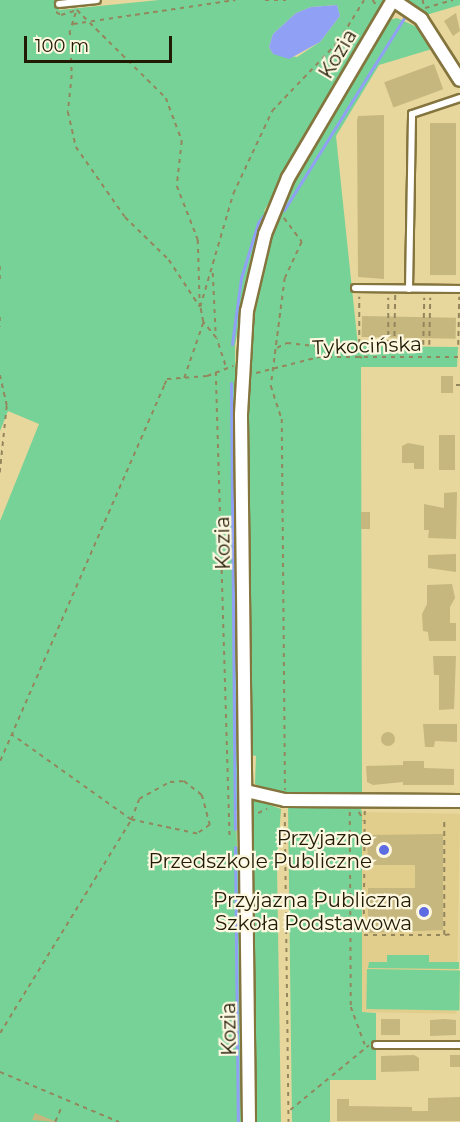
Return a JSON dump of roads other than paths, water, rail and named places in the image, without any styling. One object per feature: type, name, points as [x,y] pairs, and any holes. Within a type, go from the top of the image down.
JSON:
[{"type":"street","points":[[393,0],[420,11],[460,80]]},
{"type":"street","name":"Kozia","points":[[249,1122],[241,369],[253,276],[273,213],[297,158],[393,0]]},
{"type":"street","points":[[246,791],[282,800],[354,806],[460,801]]},
{"type":"lane","points":[[55,3],[98,0]]},
{"type":"lane","points":[[409,289],[412,114],[460,98]]},
{"type":"lane","points":[[357,288],[460,292]]},
{"type":"lane","points":[[376,1045],[460,1045]]},
{"type":"water","points":[[337,5],[340,16],[320,42],[289,59],[273,54],[269,47],[273,34],[296,13],[311,7]]},
{"type":"waterway","points":[[284,210],[406,15]]},
{"type":"waterway","points":[[232,344],[241,278],[258,223],[263,216]]},
{"type":"waterway","points":[[231,383],[235,829]]},
{"type":"waterway","points":[[235,847],[238,1122]]},
{"type":"place","name":"Przyjazne Przedszkole Publiczne","points":[[384,850]]},
{"type":"place","name":"Przyjazna Publiczna Szkoła Podstawowa","points":[[424,912]]}]
